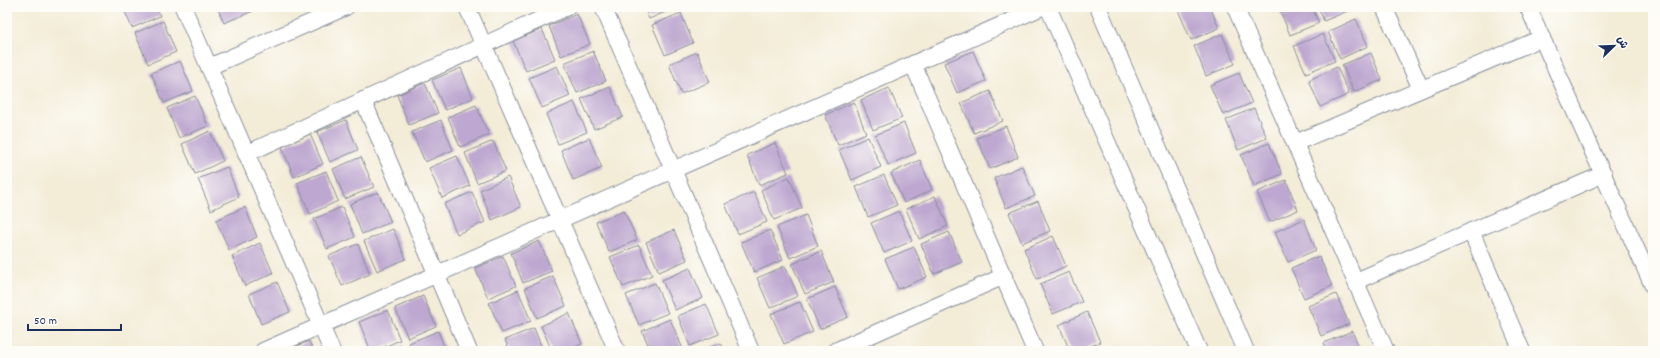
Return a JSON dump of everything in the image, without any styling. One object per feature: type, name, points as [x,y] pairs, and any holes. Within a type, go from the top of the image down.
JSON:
[{"type":"street","points":[[183,7],[332,351]]},
{"type":"street","points":[[209,67],[323,12],[346,7]]},
{"type":"street","points":[[467,7],[617,351]]},
{"type":"street","points":[[246,154],[567,7]]},
{"type":"street","points":[[603,7],[751,351]]},
{"type":"street","points":[[263,351],[1042,7]]},
{"type":"street","points":[[1048,7],[1199,351]]},
{"type":"street","points":[[1098,7],[1246,351]]},
{"type":"street","points":[[1235,7],[1386,351]]},
{"type":"street","points":[[1384,7],[1421,89]]},
{"type":"street","points":[[1528,7],[1653,286]]},
{"type":"street","points":[[1295,143],[1542,38]]},
{"type":"street","points":[[913,64],[1035,351]]},
{"type":"street","points":[[362,100],[469,351]]},
{"type":"street","points":[[1356,281],[1604,174]]},
{"type":"street","points":[[1472,231],[1522,351]]},
{"type":"street","points":[[834,351],[1004,276]]},
{"type":"building","points":[[123,7],[156,7],[160,16],[132,28]]},
{"type":"building","points":[[217,7],[251,7],[253,11],[224,23]]},
{"type":"building","points":[[644,7],[677,7],[649,19]]},
{"type":"building","points":[[1186,7],[1210,7],[1219,28],[1191,40],[1178,10]]},
{"type":"building","points":[[1312,7],[1319,23],[1290,35],[1279,8]]},
{"type":"building","points":[[1318,7],[1351,7],[1352,9],[1324,21]]},
{"type":"building","points":[[681,13],[693,43],[665,55],[652,25]]},
{"type":"building","points":[[577,14],[590,44],[561,56],[549,26]]},
{"type":"building","points":[[1356,19],[1368,46],[1340,59],[1328,32]]},
{"type":"building","points":[[163,21],[176,52],[148,64],[135,33]]},
{"type":"building","points":[[542,29],[555,59],[526,71],[513,41]]},
{"type":"building","points":[[1222,34],[1235,64],[1206,76],[1194,46]]},
{"type":"building","points":[[1323,34],[1335,61],[1306,73],[1294,46]]},
{"type":"building","points":[[593,51],[606,81],[577,93],[564,63]]},
{"type":"building","points":[[973,51],[986,81],[957,93],[944,63]]},
{"type":"building","points":[[697,52],[710,82],[681,94],[669,64]]},
{"type":"building","points":[[1371,53],[1382,80],[1354,92],[1342,65]]},
{"type":"building","points":[[180,61],[193,91],[164,103],[151,73]]},
{"type":"building","points":[[557,66],[570,96],[542,108],[529,78]]},
{"type":"building","points":[[1337,67],[1349,94],[1320,107],[1309,80]]},
{"type":"building","points":[[461,68],[473,98],[445,110],[432,80]]},
{"type":"building","points":[[1239,73],[1252,103],[1223,115],[1210,85]]},
{"type":"building","points":[[425,83],[438,113],[409,125],[397,95]]},
{"type":"building","points":[[610,87],[623,117],[594,129],[581,99]]},
{"type":"building","points":[[889,88],[902,118],[873,130],[861,100]]},
{"type":"building","points":[[990,91],[1003,121],[974,133],[961,103]]},
{"type":"building","points":[[195,96],[208,126],[179,138],[167,108]]},
{"type":"building","points":[[574,102],[587,132],[558,144],[546,114]]},
{"type":"building","points":[[854,102],[866,133],[838,145],[825,115]]},
{"type":"building","points":[[476,105],[489,135],[460,147],[448,117]]},
{"type":"building","points":[[1254,108],[1267,138],[1238,150],[1226,120]]},
{"type":"building","points":[[346,120],[358,150],[330,162],[317,132]]},
{"type":"building","points":[[441,120],[453,150],[425,162],[412,132]]},
{"type":"building","points":[[904,123],[916,153],[888,165],[875,135]]},
{"type":"building","points":[[1006,126],[1018,157],[990,169],[977,138]]},
{"type":"building","points":[[210,131],[223,161],[195,174],[182,144]]},
{"type":"building","points":[[310,134],[323,164],[294,177],[282,147]]},
{"type":"building","points":[[868,137],[881,167],[852,180],[839,150]]},
{"type":"building","points":[[589,138],[602,168],[573,180],[561,150]]},
{"type":"building","points":[[493,141],[506,171],[477,183],[465,153]]},
{"type":"building","points":[[775,143],[788,173],[759,185],[747,155]]},
{"type":"building","points":[[1269,143],[1282,174],[1254,186],[1241,155]]},
{"type":"building","points":[[457,156],[470,186],[442,198],[429,168]]},
{"type":"building","points":[[361,157],[374,187],[345,199],[333,169]]},
{"type":"building","points":[[920,160],[932,190],[904,203],[891,173]]},
{"type":"building","points":[[1022,166],[1035,196],[1006,208],[994,178]]},
{"type":"building","points":[[227,167],[239,197],[211,210],[198,179]]},
{"type":"building","points":[[326,171],[338,201],[310,214],[297,183]]},
{"type":"building","points":[[884,175],[897,205],[868,217],[856,187]]},
{"type":"building","points":[[508,177],[521,207],[492,220],[480,190]]},
{"type":"building","points":[[789,177],[802,208],[774,220],[761,190]]},
{"type":"building","points":[[1286,180],[1298,210],[1270,222],[1257,192]]},
{"type":"building","points":[[378,192],[391,222],[362,234],[350,204]]},
{"type":"building","points":[[472,192],[485,222],[457,234],[444,204]]},
{"type":"building","points":[[754,192],[767,222],[738,234],[725,204]]},
{"type":"building","points":[[935,196],[948,226],[919,239],[906,209]]},
{"type":"building","points":[[1038,201],[1050,231],[1022,243],[1009,213]]},
{"type":"building","points":[[245,207],[257,237],[229,250],[216,220]]},
{"type":"building","points":[[342,207],[355,237],[327,249],[314,219]]},
{"type":"building","points":[[624,210],[637,240],[609,252],[596,222]]},
{"type":"building","points":[[899,211],[912,241],[884,253],[871,223]]},
{"type":"building","points":[[806,215],[818,246],[790,258],[777,227]]},
{"type":"building","points":[[1304,219],[1316,250],[1288,262],[1275,232]]},
{"type":"building","points":[[393,229],[406,259],[377,271],[364,241]]},
{"type":"building","points":[[674,230],[687,260],[659,272],[646,242]]},
{"type":"building","points":[[770,230],[783,260],[754,272],[741,242]]},
{"type":"building","points":[[949,232],[962,262],[934,274],[921,244]]},
{"type":"building","points":[[1053,236],[1066,266],[1037,279],[1024,249]]},
{"type":"building","points":[[539,241],[552,271],[523,283],[511,253]]},
{"type":"building","points":[[260,243],[273,273],[245,286],[232,256]]},
{"type":"building","points":[[358,244],[370,274],[342,286],[329,256]]},
{"type":"building","points":[[639,245],[652,275],[623,287],[610,257]]},
{"type":"building","points":[[914,247],[927,277],[898,289],[885,259]]},
{"type":"building","points":[[821,251],[834,282],[805,294],[792,264]]},
{"type":"building","points":[[503,256],[516,286],[488,298],[475,268]]},
{"type":"building","points":[[1319,256],[1332,286],[1304,298],[1291,268]]},
{"type":"building","points":[[785,266],[798,296],[770,308],[757,278]]},
{"type":"building","points":[[690,268],[703,298],[675,310],[662,280]]},
{"type":"building","points":[[1069,272],[1082,302],[1053,314],[1040,284]]},
{"type":"building","points":[[553,276],[566,306],[537,318],[525,288]]},
{"type":"building","points":[[277,282],[290,312],[261,324],[249,294]]},
{"type":"building","points":[[655,283],[668,313],[639,325],[626,295]]},
{"type":"building","points":[[835,287],[848,317],[820,329],[807,299]]},
{"type":"building","points":[[518,290],[531,321],[502,333],[489,303]]},
{"type":"building","points":[[1336,294],[1349,324],[1321,336],[1308,306]]},
{"type":"building","points":[[423,296],[436,326],[408,338],[395,308]]},
{"type":"building","points":[[800,302],[813,332],[784,344],[771,314]]},
{"type":"building","points":[[706,304],[719,334],[690,346],[678,316]]},
{"type":"building","points":[[388,310],[400,340],[375,351],[371,351],[359,322]]},
{"type":"building","points":[[1087,312],[1100,342],[1080,351],[1070,351],[1059,325]]},
{"type":"building","points":[[569,313],[582,344],[565,351],[552,351],[541,326]]},
{"type":"building","points":[[670,319],[683,349],[678,351],[651,351],[642,331]]},
{"type":"building","points":[[534,328],[543,351],[510,351],[505,340]]},
{"type":"building","points":[[438,331],[446,351],[413,351],[409,343]]},
{"type":"building","points":[[1352,331],[1361,351],[1327,351],[1324,343]]},
{"type":"building","points":[[309,341],[313,351],[285,351]]},
{"type":"building","points":[[721,343],[725,351],[703,351]]},
{"type":"building","points":[[402,345],[405,351],[388,351]]}]
